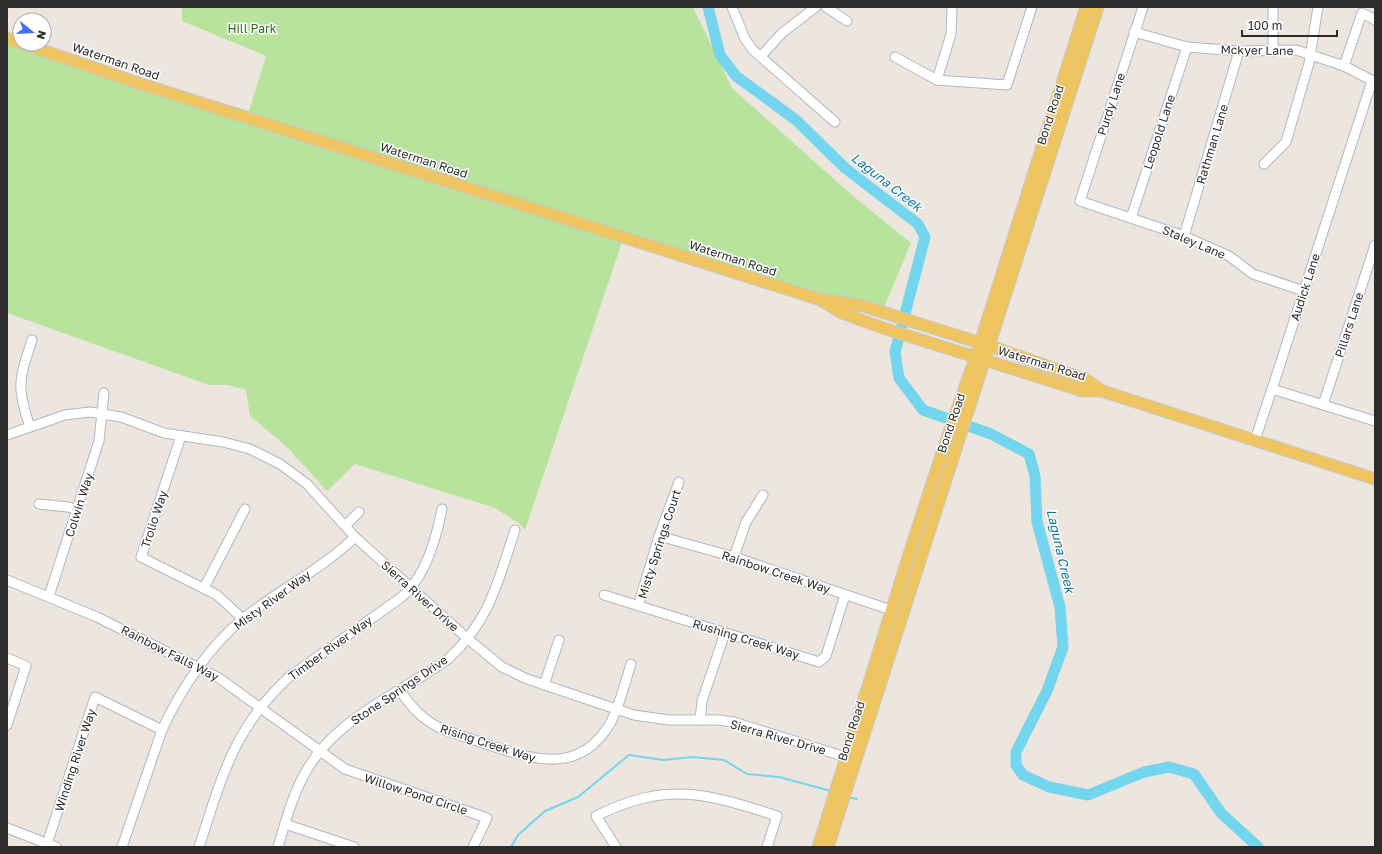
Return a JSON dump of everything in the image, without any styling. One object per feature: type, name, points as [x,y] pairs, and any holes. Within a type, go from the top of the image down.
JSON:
[{"type":"main road","name":"Bond Road","points":[[985,345],[1086,7]]},
{"type":"main road","name":"Bond Road","points":[[818,847],[836,806],[845,778],[892,610],[951,430],[958,404],[985,345],[1098,7]]},
{"type":"main road","name":"Waterman Road","points":[[47,52],[147,86],[818,299],[855,305],[985,345],[1087,380],[1102,391]]},
{"type":"main road","name":"Waterman Road","points":[[818,299],[842,313],[933,344],[1083,391],[1102,391],[1375,480]]},
{"type":"main road","name":"Bond Road","points":[[851,758],[879,685],[969,409],[980,358]]},
{"type":"main road","points":[[879,685],[879,669],[895,620],[895,614],[892,610]]},
{"type":"main road","name":"Bond Road","points":[[828,847],[836,806]]},
{"type":"street","points":[[732,7],[748,45],[835,122]]},
{"type":"street","points":[[760,56],[782,33],[816,7]]},
{"type":"street","points":[[826,7],[847,21]]},
{"type":"street","points":[[936,80],[951,34],[952,7]]},
{"type":"street","points":[[895,57],[936,80],[1007,85],[1032,7]]},
{"type":"street","name":"Purdy Lane","points":[[1080,201],[1143,7]]},
{"type":"street","points":[[1273,7],[1273,51]]},
{"type":"street","points":[[1264,164],[1286,142],[1310,55],[1318,7]]},
{"type":"street","points":[[1344,66],[1362,13],[1375,20]]},
{"type":"street","name":"Mckyer Lane","points":[[1134,32],[1187,47],[1239,51],[1296,50],[1344,66],[1373,82]]},
{"type":"street","name":"Leopold Lane","points":[[1131,218],[1187,47]]},
{"type":"street","name":"Rathman Lane","points":[[1184,236],[1239,51]]},
{"type":"street","name":"Audick Lane","points":[[1256,440],[1373,82]]},
{"type":"street","name":"Staley Lane","points":[[1080,201],[1184,236],[1229,256],[1253,274],[1304,291]]},
{"type":"street","name":"Pillars Lane","points":[[1323,405],[1375,245]]},
{"type":"street","points":[[30,427],[20,390],[21,374],[32,340]]},
{"type":"street","points":[[1272,389],[1375,421]]},
{"type":"street","name":"Colwin Way","points":[[49,596],[99,441],[104,393]]},
{"type":"street","name":"Sierra River Drive","points":[[7,435],[65,415],[90,412],[103,413],[121,417],[151,429],[238,446],[264,455],[280,464],[307,484],[355,537],[468,640],[502,667],[544,685],[616,709],[651,718],[668,720],[718,720],[746,725],[851,758]]},
{"type":"street","name":"Trolio Way","points":[[182,436],[141,557],[204,588],[226,602],[243,619]]},
{"type":"street","name":"Misty Springs Court","points":[[638,606],[659,536],[679,482]]},
{"type":"street","points":[[734,557],[746,522],[764,495]]},
{"type":"street","points":[[39,504],[62,506],[77,510]]},
{"type":"street","name":"Timber River Way","points":[[199,847],[231,754],[246,727],[260,707],[274,690],[305,664],[399,599],[412,588],[423,570],[442,509]]},
{"type":"street","points":[[204,588],[245,510]]},
{"type":"street","points":[[345,526],[360,512]]},
{"type":"street","name":"Stone Springs Drive","points":[[278,847],[285,824],[304,775],[319,752],[349,723],[448,659],[468,640],[480,622],[492,598],[515,530]]},
{"type":"street","name":"Rainbow Creek Way","points":[[659,536],[734,557],[892,610]]},
{"type":"street","name":"Misty River Way","points":[[122,847],[162,730],[170,712],[199,667],[215,646],[243,619],[332,557],[355,537]]},
{"type":"street","name":"Rainbow Falls Way","points":[[7,580],[97,617],[199,667],[229,684],[319,752]]},
{"type":"street","name":"Rushing Creek Way","points":[[604,595],[819,662],[826,656],[845,595]]},
{"type":"street","points":[[700,720],[702,701],[725,633]]},
{"type":"street","points":[[544,685],[559,640]]},
{"type":"street","points":[[7,658],[26,666],[7,725]]},
{"type":"street","name":"Rising Creek Way","points":[[400,690],[414,710],[430,723],[440,728],[525,757],[541,760],[562,758],[573,755],[590,746],[605,731],[616,709],[631,664]]},
{"type":"street","name":"Winding River Way","points":[[50,846],[95,697],[162,730]]},
{"type":"street","name":"Willow Pond Circle","points":[[319,752],[334,763],[356,774],[487,818],[473,847]]},
{"type":"street","points":[[616,847],[596,816],[640,799],[679,794],[710,796],[777,816],[767,847]]},
{"type":"street","points":[[285,824],[354,847]]},
{"type":"street","points":[[7,828],[50,846]]},
{"type":"green space","name":"Hill Park","points":[[182,7],[693,7],[732,88],[853,196],[911,243],[882,312],[622,242],[525,530],[520,524],[495,508],[355,464],[327,491],[288,448],[250,416],[246,390],[228,385],[209,385],[7,313],[7,40],[12,41],[12,52],[48,52],[249,111],[266,56],[182,21]]},
{"type":"waterway","name":"Laguna Creek","points":[[708,7],[720,55],[736,76],[796,120],[845,168],[918,224],[925,237],[895,352],[899,378],[923,410],[991,434],[1029,454],[1035,476],[1037,522],[1060,607],[1063,647],[1047,691],[1016,752],[1016,765],[1023,775],[1049,787],[1088,795],[1144,772],[1169,767],[1194,774],[1221,813],[1258,847]]},
{"type":"waterway","points":[[511,847],[518,835],[545,811],[578,797],[629,755],[663,760],[692,757],[724,760],[747,774],[779,777],[831,791]]},
{"type":"waterway","points":[[848,797],[857,799]]}]
